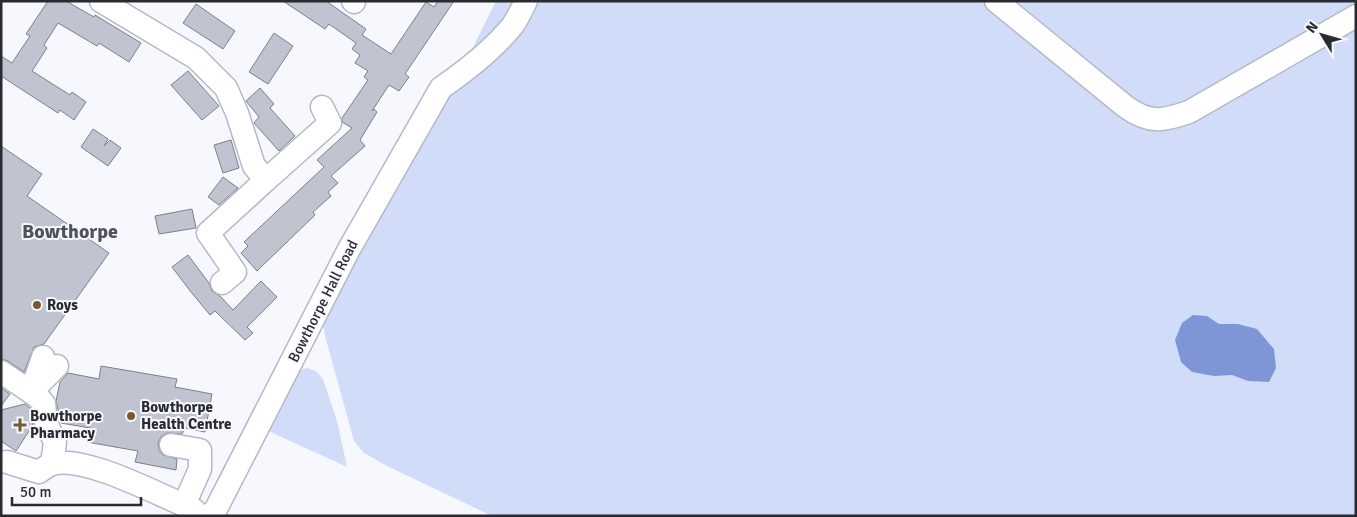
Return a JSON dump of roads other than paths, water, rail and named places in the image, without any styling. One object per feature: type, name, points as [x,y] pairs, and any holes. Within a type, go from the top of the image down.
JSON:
[{"type":"street","points":[[101,1],[196,58],[226,88],[238,113],[254,166],[266,180]]},
{"type":"street","name":"Bowthorpe Hall Road","points":[[209,516],[216,509],[348,251],[441,88],[464,72],[494,45],[513,24],[526,1]]},
{"type":"street","points":[[996,1],[1126,107],[1137,115],[1152,120],[1167,120],[1189,112],[1356,16]]},
{"type":"street","points":[[222,283],[235,272],[201,238],[330,123],[322,107]]},
{"type":"street","points":[[31,392],[49,363]]},
{"type":"street","points":[[4,370],[44,404],[46,424],[55,442],[40,475]]},
{"type":"street","points":[[8,462],[40,475],[70,462],[93,467],[192,510],[200,469],[200,450],[171,445]]},
{"type":"water","points":[[1193,315],[1207,316],[1219,324],[1238,324],[1257,329],[1274,349],[1276,368],[1269,382],[1248,381],[1232,375],[1214,376],[1192,372],[1181,362],[1175,340],[1182,323]]},
{"type":"place","name":"Roys","points":[[37,305]]},
{"type":"place","name":"Bowthorpe Health Centre","points":[[131,416]]},
{"type":"place","name":"Bowthorpe Pharmacy","points":[[20,425]]},
{"type":"district","name":"Bowthorpe","points":[[70,231]]}]
